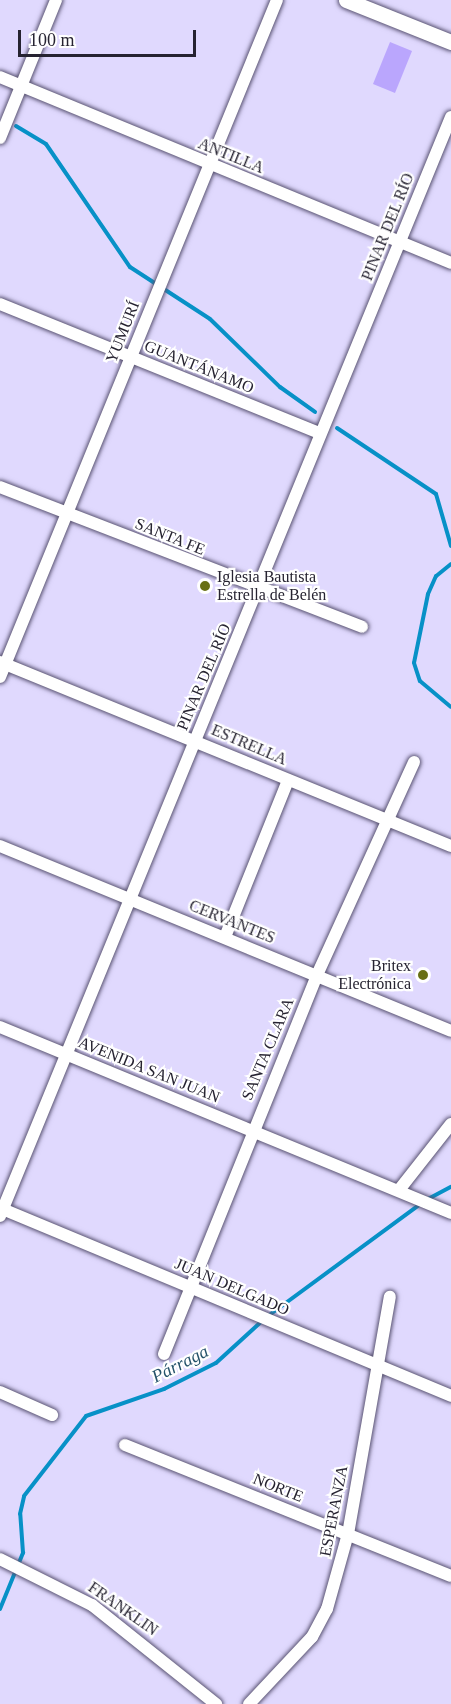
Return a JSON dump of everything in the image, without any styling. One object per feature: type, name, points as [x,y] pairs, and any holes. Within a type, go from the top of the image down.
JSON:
[{"type":"main road","points":[[346,0],[451,42]]},
{"type":"street","points":[[2,134],[56,0]]},
{"type":"street","name":"YUMURÍ","points":[[0,677],[3,663],[211,166],[277,0]]},
{"type":"street","name":"ANTILLA","points":[[0,77],[211,166],[451,263]]},
{"type":"street","name":"PINAR DEL RÍO","points":[[1,1211],[68,1055],[259,590],[320,433],[451,117]]},
{"type":"street","name":"GUANTÁNAMO","points":[[0,304],[320,433]]},
{"type":"street","name":"SANTA FE","points":[[0,487],[259,590],[362,627]]},
{"type":"street","name":"ESTRELLA","points":[[3,663],[451,846]]},
{"type":"street","name":"SANTA CLARA","points":[[164,1354],[317,975],[414,762]]},
{"type":"street","points":[[225,937],[288,780]]},
{"type":"street","name":"CERVANTES","points":[[0,846],[451,1030]]},
{"type":"street","name":"AVENIDA SAN JUAN","points":[[0,1027],[448,1211]]},
{"type":"street","points":[[399,1190],[451,1124]]},
{"type":"street","name":"JUAN DELGADO","points":[[1,1211],[451,1396]]},
{"type":"street","name":"ESPERANZA","points":[[249,1704],[321,1623],[348,1534],[390,1297]]},
{"type":"street","points":[[0,1392],[52,1415]]},
{"type":"street","name":"NORTE","points":[[125,1445],[451,1576]]},
{"type":"street","name":"FRANKLIN","points":[[2,1560],[28,1572],[128,1629],[216,1704]]},
{"type":"shaded area","points":[[390,42],[412,51],[395,93],[373,84]]},
{"type":"waterway","points":[[16,126],[46,144],[130,267],[210,319],[280,387],[315,412]]},
{"type":"waterway","points":[[337,428],[436,494],[451,546]]},
{"type":"waterway","points":[[451,564],[436,576],[428,594],[414,663],[420,681],[451,707]]},
{"type":"waterway","name":"Párraga","points":[[428,1199],[451,1187]]},
{"type":"waterway","name":"Párraga","points":[[268,1316],[422,1203]]},
{"type":"waterway","name":"Párraga","points":[[0,1609],[23,1553],[20,1514],[24,1496],[86,1416],[164,1389],[216,1363],[262,1321]]},
{"type":"place","name":"Iglesia Bautista Estrella de Belén","points":[[205,586]]},
{"type":"place","name":"Britex Electrónica","points":[[423,975]]}]
